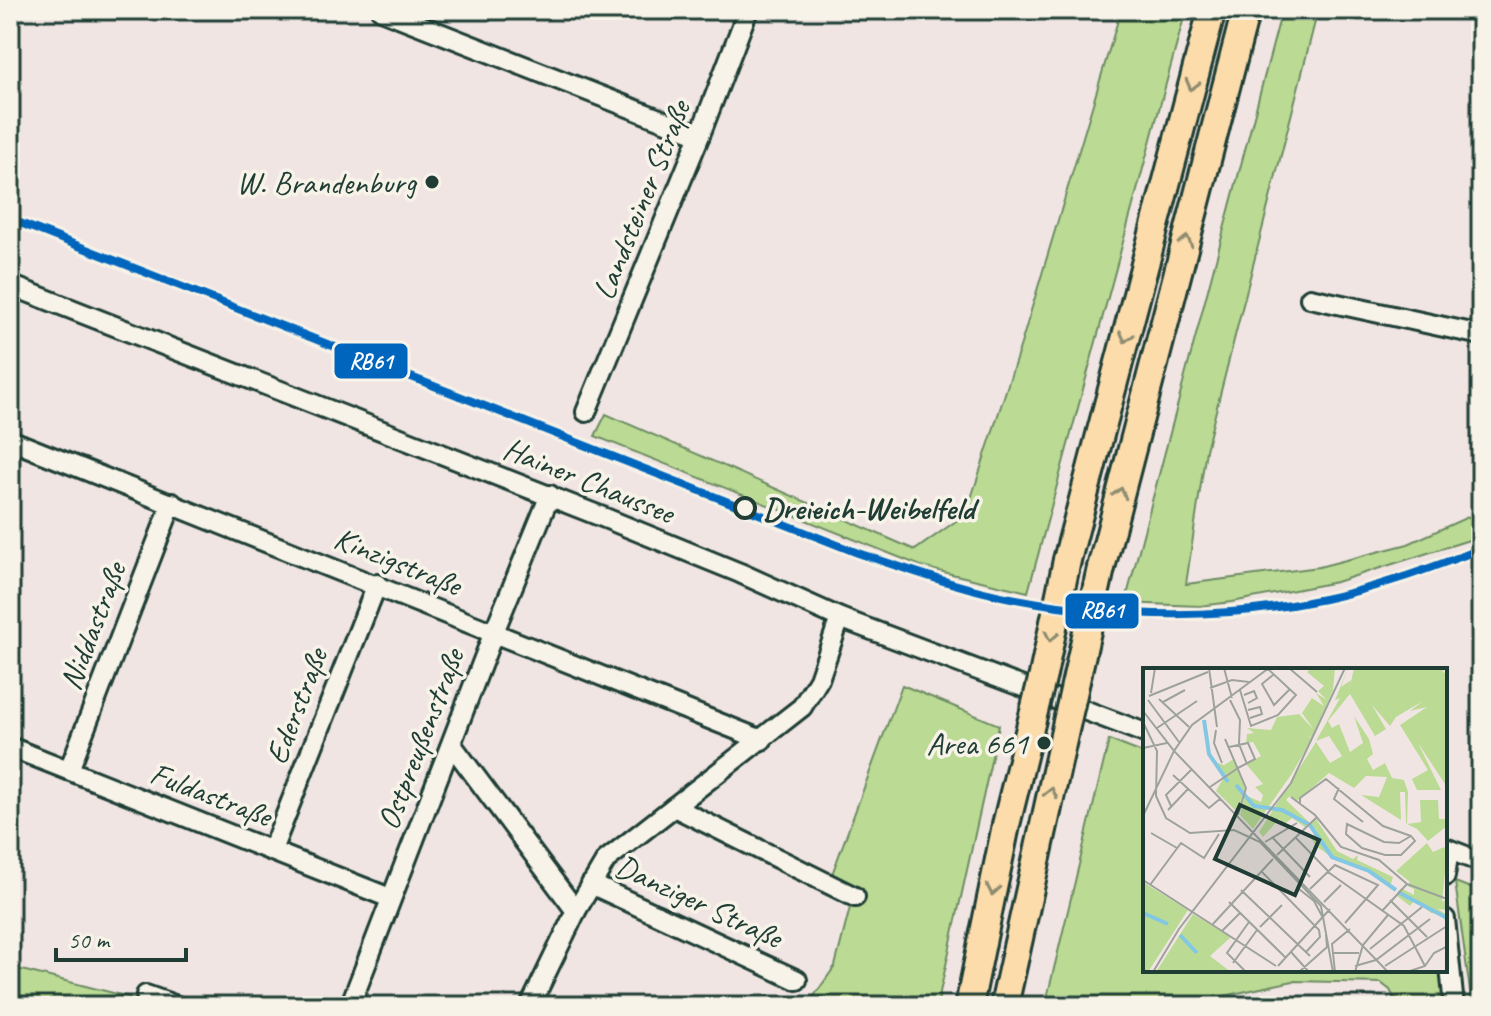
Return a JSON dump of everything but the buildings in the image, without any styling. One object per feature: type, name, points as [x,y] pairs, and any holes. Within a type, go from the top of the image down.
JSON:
[{"type":"highway","points":[[969,1006],[1006,825],[1043,675],[1067,560],[1212,10]]},
{"type":"highway","points":[[1004,1006],[1101,568],[1246,10]]},
{"type":"street","points":[[381,10],[700,135]]},
{"type":"street","name":"Landsteiner Straße","points":[[586,412],[748,10]]},
{"type":"street","name":"Hainer Chaussee","points":[[10,285],[550,495],[840,618],[1143,732]]},
{"type":"street","points":[[1310,298],[1481,335]]},
{"type":"street","name":"Kinzigstraße","points":[[10,440],[762,740]]},
{"type":"street","name":"Ostpreußenstraße","points":[[350,1006],[550,495]]},
{"type":"street","name":"Niddastraße","points":[[69,770],[172,503]]},
{"type":"street","name":"Ederstraße","points":[[272,850],[377,584]]},
{"type":"street","name":"Danziger Straße","points":[[797,980],[591,884],[606,860],[793,716],[812,694],[840,618]]},
{"type":"street","points":[[452,745],[576,911]]},
{"type":"street","name":"Fuldastraße","points":[[10,747],[390,898]]},
{"type":"street","points":[[674,807],[855,897]]},
{"type":"street","points":[[1447,849],[1481,862]]},
{"type":"street","points":[[530,1006],[591,884]]},
{"type":"street","points":[[1447,938],[1454,1006]]},
{"type":"street","points":[[146,995],[177,1006]]},
{"type":"green space","points":[[1121,10],[1186,10],[1028,592],[926,568],[595,436],[606,414],[915,550],[966,514],[1021,344]]},
{"type":"green space","points":[[1282,10],[1318,10],[1206,450],[1186,584],[1319,567],[1408,544],[1481,511],[1481,533],[1469,540],[1336,582],[1200,606],[1125,603]]},
{"type":"green space","points":[[902,685],[999,725],[937,1006],[807,1006],[835,966],[855,888],[831,877]]},
{"type":"green space","points":[[1109,740],[1143,753],[1143,972],[1442,972],[1446,1006],[1398,1006],[1390,990],[1381,983],[1293,981],[1178,1006],[1045,1006]]},
{"type":"green space","points":[[1455,882],[1481,892],[1481,1006],[1472,1006]]},
{"type":"green space","points":[[10,967],[141,1000],[139,1006],[10,1006]]},
{"type":"transit line","name":"RB61","points":[[10,219],[858,553],[996,595],[1131,613],[1247,611],[1324,599],[1364,589],[1481,549]]},
{"type":"place","name":"W. Brandenburg","points":[[432,182]]},
{"type":"place","name":"Dreieich-Weibelfeld","points":[[745,508]]},
{"type":"place","name":"Area 661","points":[[1044,743]]}]
